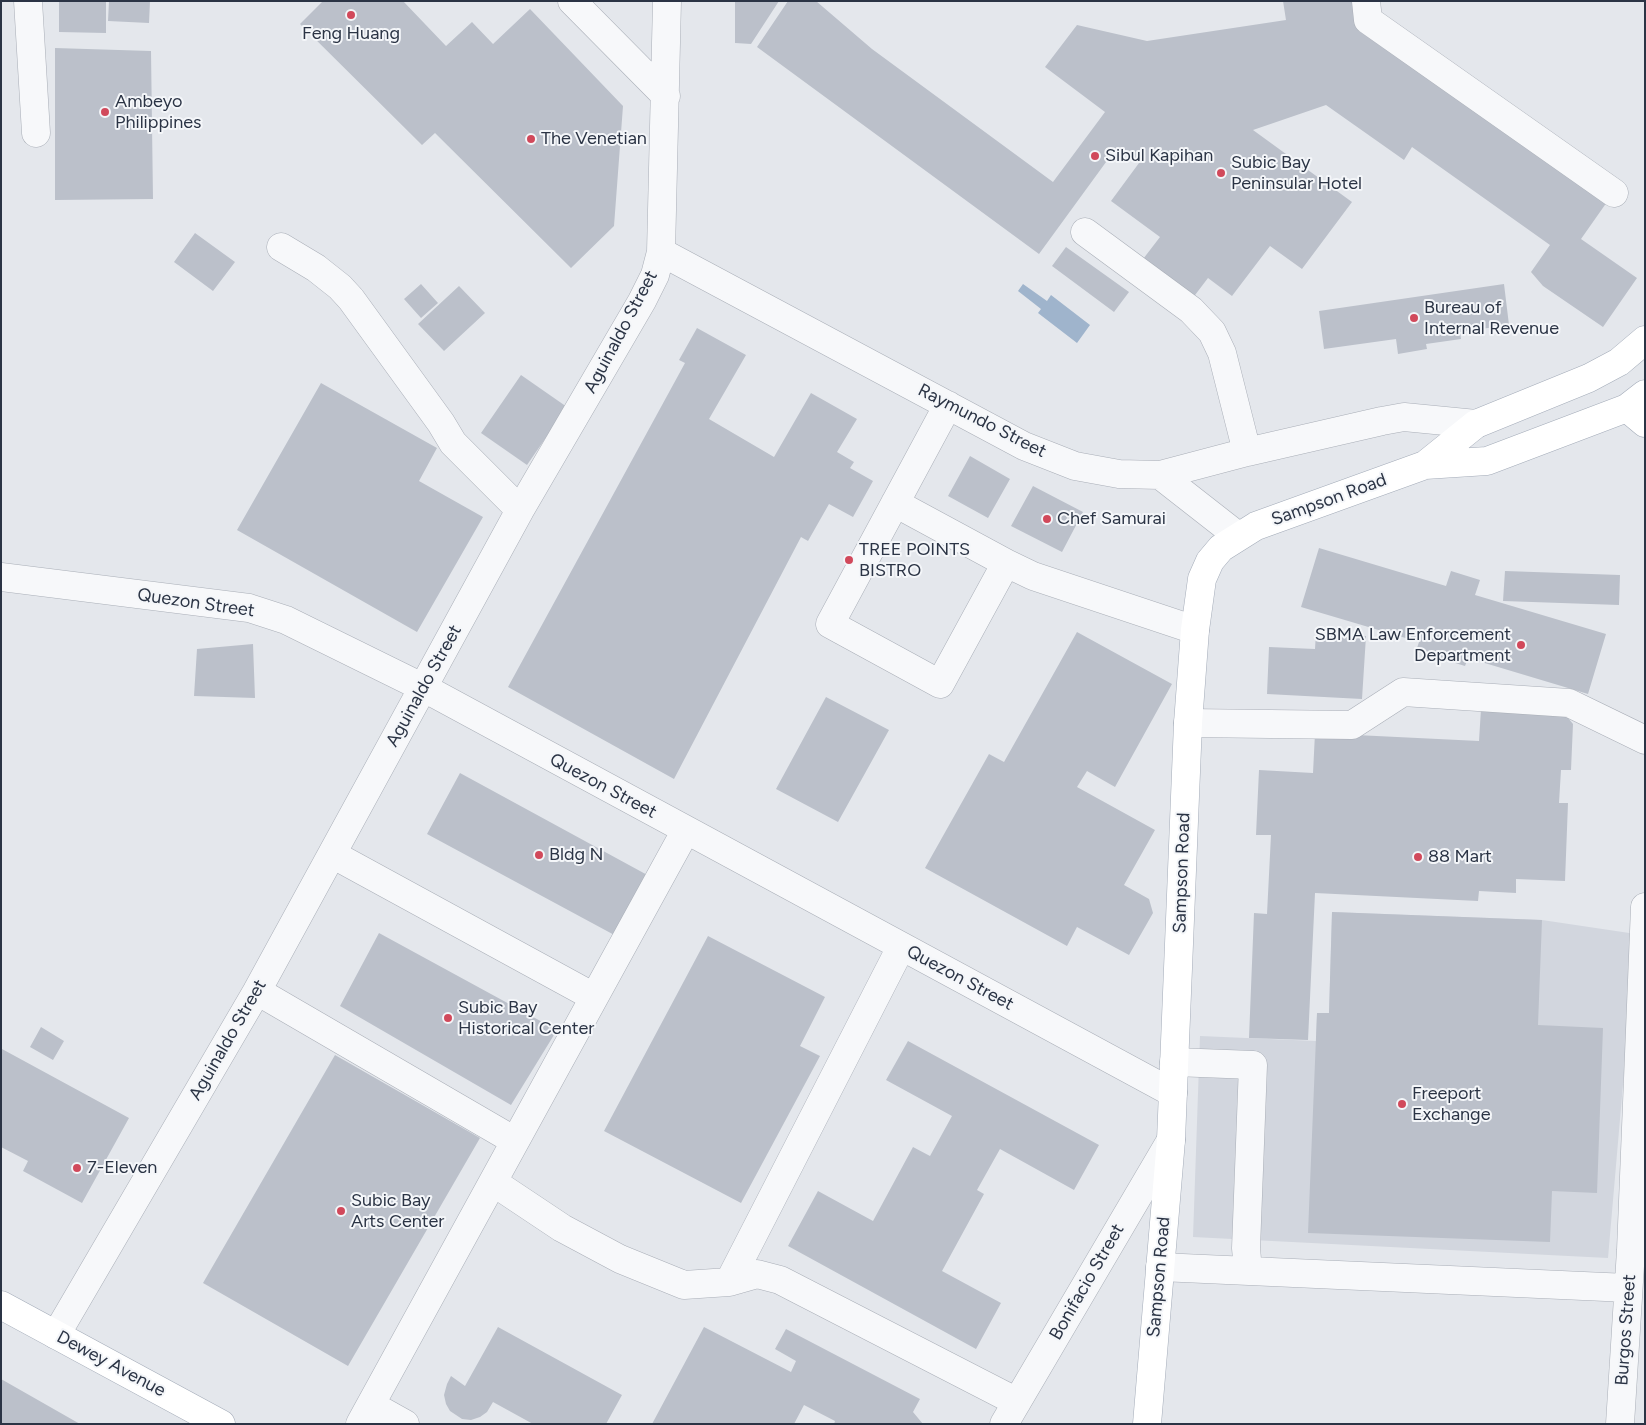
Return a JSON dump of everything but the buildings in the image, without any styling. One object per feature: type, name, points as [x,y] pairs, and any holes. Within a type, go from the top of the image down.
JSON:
[{"type":"main road","name":"Sampson Road","points":[[1425,465],[1476,424],[1589,378],[1619,362],[1645,340]]},
{"type":"main road","name":"Sampson Road","points":[[1148,1424],[1171,1140],[1188,723],[1199,594],[1210,561],[1222,548],[1256,526],[1425,465],[1487,461],[1639,408]]},
{"type":"main road","name":"Dewey Avenue","points":[[1,1305],[221,1424]]},
{"type":"street","points":[[28,1],[36,133]]},
{"type":"street","points":[[572,1],[666,96]]},
{"type":"street","name":"Aguinaldo Street","points":[[56,1335],[257,991],[520,510],[642,301],[655,275],[661,252],[667,1]]},
{"type":"street","points":[[1366,1],[1368,20],[1614,193]]},
{"type":"street","points":[[1085,232],[1191,310],[1212,332],[1222,353],[1247,452]]},
{"type":"street","points":[[281,247],[316,268],[352,299],[441,423],[453,443],[520,510]]},
{"type":"street","name":"Raymundo Street","points":[[661,252],[1024,446],[1075,466],[1119,474],[1160,475],[1247,452],[1404,417],[1476,424]]},
{"type":"street","points":[[948,405],[830,624],[940,684],[1006,563]]},
{"type":"street","points":[[1160,475],[1238,536]]},
{"type":"street","points":[[895,503],[1032,576],[1195,630]]},
{"type":"street","name":"Quezon Street","points":[[1,577],[249,608],[286,620],[424,688],[1173,1093]]},
{"type":"street","points":[[1188,723],[1352,725],[1403,692],[1569,704],[1645,740]]},
{"type":"street","points":[[405,1424],[365,1414],[686,830]]},
{"type":"street","points":[[332,854],[594,997]]},
{"type":"street","name":"Burgos Street","points":[[1620,1424],[1628,1288],[1638,1251],[1645,907]]},
{"type":"street","points":[[729,1282],[902,947]]},
{"type":"street","points":[[257,991],[515,1142]]},
{"type":"street","points":[[1174,1062],[1253,1065],[1246,1248],[1248,1271]]},
{"type":"street","name":"Bonifacio Street","points":[[1010,1413],[1171,1140]]},
{"type":"street","points":[[493,1182],[562,1228],[620,1260],[684,1285],[729,1282],[757,1274],[780,1280],[1010,1413]]},
{"type":"street","points":[[1160,1267],[1628,1288]]},
{"type":"shaded area","name":"Freeport Exchange","points":[[1332,912],[1542,920],[1636,934],[1608,1258],[1193,1237],[1200,1036],[1316,1041],[1317,1013],[1329,1013]]},
{"type":"water","points":[[1023,284],[1047,301],[1051,295],[1090,325],[1077,343],[1038,313],[1041,309],[1018,291]]},
{"type":"place","name":"Feng Huang","points":[[351,15]]},
{"type":"place","name":"Ambeyo Philippines","points":[[105,112]]},
{"type":"place","name":"The Venetian","points":[[531,139]]},
{"type":"place","name":"Sibul Kapihan","points":[[1095,156]]},
{"type":"place","name":"Subic Bay Peninsular Hotel","points":[[1221,173]]},
{"type":"place","name":"Bureau of Internal Revenue","points":[[1414,318]]},
{"type":"place","name":"Chef Samurai","points":[[1047,519]]},
{"type":"place","name":"TREE POINTS BISTRO","points":[[849,560]]},
{"type":"place","name":"SBMA Law Enforcement Department","points":[[1521,645]]},
{"type":"place","name":"Bldg N","points":[[539,855]]},
{"type":"place","name":"88 Mart","points":[[1418,857]]},
{"type":"place","name":"Subic Bay Historical Center","points":[[448,1018]]},
{"type":"place","name":"Freeport Exchange","points":[[1402,1104]]},
{"type":"place","name":"7-Eleven","points":[[77,1168]]},
{"type":"place","name":"Subic Bay Arts Center","points":[[341,1211]]}]
